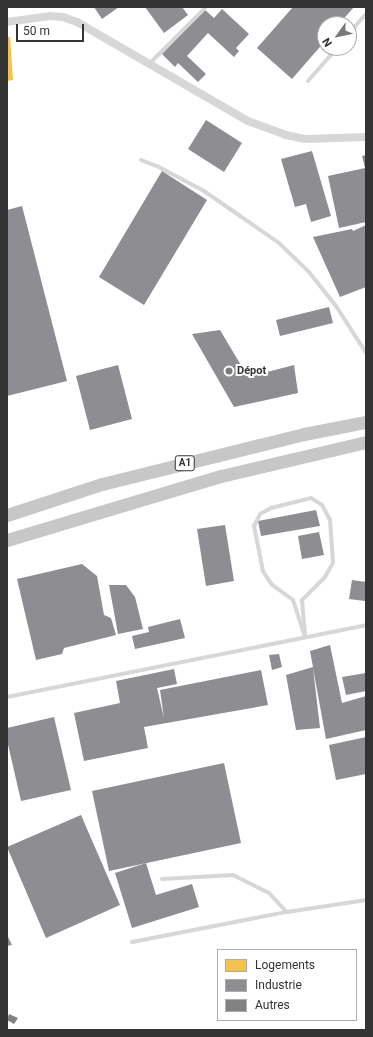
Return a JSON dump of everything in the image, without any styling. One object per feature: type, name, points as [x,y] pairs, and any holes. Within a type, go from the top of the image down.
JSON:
[{"type":"highway","name":"A1","points":[[7,514],[110,482],[304,434],[366,422]]},
{"type":"highway","name":"A1","points":[[7,540],[221,476],[366,442]]},
{"type":"street","points":[[7,22],[63,17],[150,63],[248,121],[268,130],[305,139],[366,137]]},
{"type":"lane","points":[[150,63],[206,7]]},
{"type":"lane","points":[[357,25],[366,14]]},
{"type":"lane","points":[[308,81],[330,56]]},
{"type":"lane","points":[[141,160],[159,167],[204,191],[279,243],[309,272],[336,306],[366,353]]},
{"type":"lane","points":[[311,498],[322,505],[330,520],[333,563],[325,577],[302,600],[305,637],[293,600],[272,585],[263,570],[254,526],[260,514],[271,508],[311,498]]},
{"type":"lane","points":[[7,697],[366,625]]},
{"type":"lane","points":[[162,879],[233,875],[269,893],[287,912]]},
{"type":"lane","points":[[132,942],[287,912],[366,900]]},
{"type":"building: Logements","points":[[7,37],[10,37],[13,80],[7,81]]},
{"type":"building: Industrie","points":[[94,7],[119,7],[102,19]]},
{"type":"building: Industrie","points":[[145,7],[182,7],[188,15],[164,33]]},
{"type":"building: Industrie","points":[[293,7],[354,7],[346,16],[317,16],[317,50],[292,79],[257,48]]},
{"type":"building: Industrie","points":[[204,9],[214,18],[222,9],[249,34],[236,48],[239,51],[234,57],[208,33],[187,56],[206,74],[198,82],[178,63],[175,67],[162,54]]},
{"type":"building: Industrie","points":[[206,120],[242,143],[224,172],[188,149]]},
{"type":"building: Industrie","points":[[312,151],[331,216],[311,222],[306,204],[295,207],[281,159]]},
{"type":"building: Industrie","points":[[366,155],[366,222],[339,228],[328,176],[365,168],[362,156]]},
{"type":"building: Industrie","points":[[162,171],[207,200],[144,305],[99,277]]},
{"type":"building: Industrie","points":[[22,206],[67,381],[7,396],[7,210]]},
{"type":"building: Industrie","points":[[366,225],[366,287],[340,297],[313,237],[352,229],[353,231]]},
{"type":"building: Industrie","points":[[329,307],[333,323],[280,336],[276,320]]},
{"type":"building: Industrie","name":"Dépot","points":[[220,330],[248,377],[294,365],[298,393],[234,407],[192,334]]},
{"type":"building: Industrie","points":[[118,365],[132,419],[90,430],[76,376]]},
{"type":"building: Industrie","points":[[316,510],[320,526],[261,536],[258,521]]},
{"type":"building: Industrie","points":[[225,525],[234,581],[206,586],[197,529]]},
{"type":"building: Industrie","points":[[319,532],[324,555],[302,559],[298,536]]},
{"type":"building: Industrie","points":[[82,564],[97,576],[104,615],[111,618],[116,635],[64,648],[62,654],[36,660],[17,579]]},
{"type":"building: Industrie","points":[[352,580],[366,582],[365,601],[349,599]]},
{"type":"building: Industrie","points":[[109,585],[126,585],[135,597],[143,629],[118,634]]},
{"type":"building: Industrie","points":[[180,619],[185,638],[135,649],[132,636],[149,632],[148,627]]},
{"type":"building: Industrie","points":[[330,645],[342,703],[366,696],[366,730],[326,739],[313,668],[320,728],[296,730],[286,675],[313,667],[310,651]]},
{"type":"building: Industrie","points":[[279,654],[282,667],[272,670],[269,655]]},
{"type":"building: Industrie","points":[[174,669],[177,684],[157,688],[164,718],[160,690],[261,670],[268,705],[144,727],[148,748],[84,761],[74,713],[120,703],[116,681]]},
{"type":"building: Industrie","points":[[366,673],[366,691],[346,695],[342,677]]},
{"type":"building: Industrie","points":[[54,717],[71,790],[21,801],[7,740],[7,728]]},
{"type":"building: Industrie","points":[[366,737],[366,774],[336,780],[329,745]]},
{"type":"building: Industrie","points":[[224,763],[241,843],[109,871],[92,791]]},
{"type":"building: Industrie","points":[[81,815],[120,905],[46,938],[7,847]]},
{"type":"building: Industrie","points":[[146,863],[156,895],[192,884],[199,907],[132,928],[115,873]]},
{"type":"building: Industrie","points":[[7,935],[12,945],[7,946]]},
{"type":"building: Autres","points":[[9,1014],[18,1018],[14,1024],[7,1020]]},
{"type":"place","name":"Dépot","points":[[229,371]]}]
